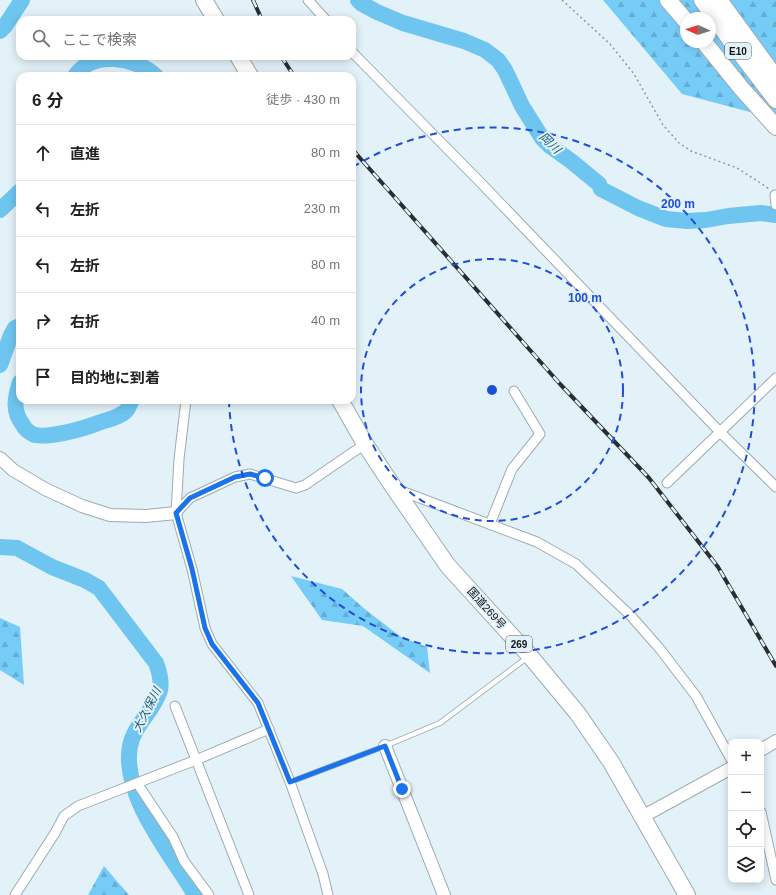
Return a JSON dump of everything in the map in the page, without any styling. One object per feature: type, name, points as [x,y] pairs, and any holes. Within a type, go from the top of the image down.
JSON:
[{"type":"highway","points":[[204,0],[214,16]]},
{"type":"highway","points":[[668,0],[680,13]]},
{"type":"highway","points":[[673,0],[681,12]]},
{"type":"highway","name":"E10","points":[[702,0],[776,100]]},
{"type":"highway","name":"E10","points":[[719,0],[776,78]]},
{"type":"highway","points":[[709,48],[742,89],[776,127]]},
{"type":"highway","points":[[240,60],[248,72]]},
{"type":"highway","name":"国道269号","points":[[342,404],[365,444],[448,566],[530,656],[578,714],[611,762],[687,895]]},
{"type":"street","points":[[308,0],[322,16]]},
{"type":"street","points":[[356,56],[478,180],[720,432],[776,487]]},
{"type":"street","points":[[667,483],[776,378]]},
{"type":"street","points":[[490,524],[512,469],[540,434],[514,391]]},
{"type":"street","points":[[186,404],[179,459],[176,513],[192,569],[205,628],[212,644],[258,703],[270,729],[320,866],[328,895]]},
{"type":"street","points":[[0,458],[13,470],[45,489],[82,506],[110,515],[146,516],[176,513],[190,498],[235,477],[250,474],[296,488],[306,485],[365,444]]},
{"type":"street","points":[[394,488],[537,542],[576,564],[631,616],[660,649],[696,696],[728,754]]},
{"type":"street","points":[[175,706],[249,895]]},
{"type":"street","points":[[15,895],[55,833],[64,816],[78,806],[196,760],[270,729]]},
{"type":"street","points":[[764,748],[776,741]]},
{"type":"street","points":[[385,746],[444,895]]},
{"type":"street","points":[[642,817],[728,770]]},
{"type":"street","points":[[137,783],[173,837],[184,861],[209,895]]},
{"type":"street","points":[[764,821],[772,845],[776,880]]},
{"type":"lane","points":[[290,782],[385,746],[440,723],[530,656]]},
{"type":"path","points":[[562,0],[610,44],[634,74],[663,125],[679,142],[691,151],[737,168],[765,186],[775,200]]},
{"type":"green space","points":[[603,0],[776,0],[776,119],[682,94]]},
{"type":"green space","points":[[291,576],[342,589],[401,637],[427,647],[430,673],[363,626],[322,620]]},
{"type":"green space","points":[[0,618],[20,627],[24,685],[0,670]]},
{"type":"green space","points":[[104,866],[129,895],[88,895]]},
{"type":"waterway","name":"大久保川","points":[[0,31],[22,0]]},
{"type":"waterway","name":"岡川","points":[[358,0],[362,4],[377,12],[403,23],[464,41],[485,50],[498,60],[505,70],[522,106],[542,138],[550,146],[599,184],[601,189],[638,208],[666,219],[687,221],[761,213],[776,215]]},
{"type":"waterway","name":"大久保川","points":[[79,72],[92,62],[103,60]]},
{"type":"waterway","name":"大久保川","points":[[120,60],[137,64],[151,72]]},
{"type":"waterway","name":"大久保川","points":[[0,210],[16,195]]},
{"type":"waterway","name":"大久保川","points":[[0,365],[11,335],[16,328]]},
{"type":"waterway","name":"大久保川","points":[[16,399],[16,404]]},
{"type":"waterway","name":"大久保川","points":[[16,404],[17,415],[25,428],[35,435],[41,436],[84,428],[112,418],[126,411],[130,404]]},
{"type":"waterway","name":"大久保川","points":[[0,547],[17,548],[52,567],[85,580],[99,588],[156,663],[161,687],[157,698],[132,738],[129,765],[133,785],[150,824],[195,895]]},
{"type":"railway","points":[[253,0],[260,16]]},
{"type":"railway","points":[[284,60],[291,72]]},
{"type":"railway","points":[[356,154],[560,384],[649,478],[718,567],[776,666]]},
{"type":"route","points":[[265,478],[250,474],[235,477],[190,498],[176,513],[192,569],[205,628],[212,644],[232,672],[258,703],[270,729],[290,782],[385,746],[402,789]]}]
